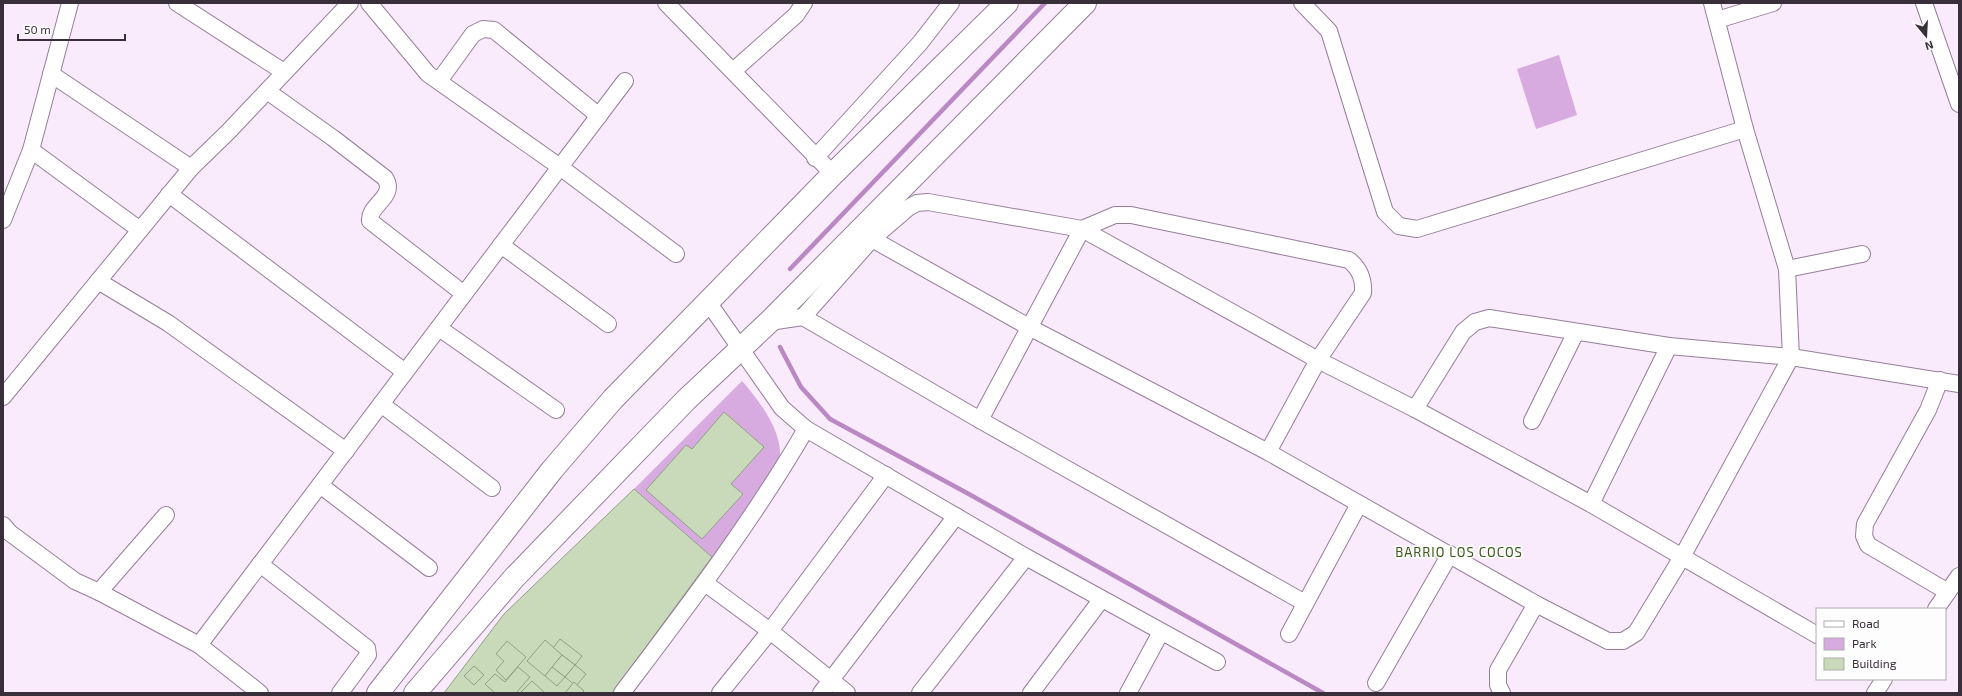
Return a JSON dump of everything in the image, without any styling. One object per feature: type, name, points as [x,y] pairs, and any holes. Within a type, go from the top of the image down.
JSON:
[{"type":"main road","points":[[378,693],[552,470],[613,399],[833,174],[1007,3]]},
{"type":"main road","points":[[415,693],[514,578],[686,400],[769,322],[1086,3]]},
{"type":"street","points":[[3,220],[31,150],[70,3]]},
{"type":"street","points":[[177,3],[284,72]]},
{"type":"street","points":[[3,397],[191,168],[267,91],[350,3]]},
{"type":"street","points":[[369,3],[428,74],[560,167],[676,254]]},
{"type":"street","points":[[733,71],[796,15],[804,3]]},
{"type":"street","points":[[816,158],[920,43],[951,3]]},
{"type":"street","points":[[1302,3],[1329,31],[1385,212],[1399,226],[1417,229],[1745,129]]},
{"type":"street","points":[[872,239],[1029,327],[1268,452],[1536,604],[1608,641],[1623,641],[1636,633],[1682,557],[1791,357],[1787,269],[1745,129],[1712,3]]},
{"type":"street","points":[[1717,20],[1773,3]]},
{"type":"street","points":[[1924,3],[1959,104]]},
{"type":"street","points":[[671,5],[816,158],[833,174]]},
{"type":"street","points":[[439,81],[473,34],[483,29],[494,30],[599,116]]},
{"type":"street","points":[[51,74],[191,168]]},
{"type":"street","points":[[199,645],[625,81]]},
{"type":"street","points":[[267,91],[339,142],[385,178],[388,182],[388,191],[372,213],[370,221],[464,294]]},
{"type":"street","points":[[31,150],[140,230]]},
{"type":"street","points":[[170,194],[405,372]]},
{"type":"street","points":[[803,317],[872,239],[908,208],[917,203],[928,202],[1082,229],[1318,360],[1415,409],[1591,504],[1816,634]]},
{"type":"street","points":[[980,420],[1082,229],[1115,215],[1131,215],[1349,260],[1357,267],[1361,275],[1363,293],[1318,360],[1268,452]]},
{"type":"street","points":[[501,245],[608,324]]},
{"type":"street","points":[[1787,269],[1862,254]]},
{"type":"street","points":[[98,281],[168,322],[346,451]]},
{"type":"street","points":[[708,302],[742,348],[782,408],[806,429],[1101,600],[1217,662]]},
{"type":"street","points":[[769,322],[803,317],[980,420],[1305,603]]},
{"type":"street","points":[[1415,409],[1463,332],[1475,322],[1489,318],[1669,346],[1791,357],[1959,384]]},
{"type":"street","points":[[439,328],[556,410]]},
{"type":"street","points":[[1532,421],[1576,332]]},
{"type":"street","points":[[1591,504],[1669,346]]},
{"type":"street","points":[[1940,380],[1928,410],[1865,524],[1863,532],[1868,545],[1948,592]]},
{"type":"street","points":[[381,404],[492,488]]},
{"type":"street","points":[[622,693],[705,583],[787,462],[806,429]]},
{"type":"street","points":[[720,693],[770,631],[886,475]]},
{"type":"street","points":[[320,486],[428,568]]},
{"type":"street","points":[[1289,634],[1360,504]]},
{"type":"street","points":[[98,592],[166,515]]},
{"type":"street","points":[[820,693],[956,516]]},
{"type":"street","points":[[3,524],[10,533],[75,581],[199,645],[260,693]]},
{"type":"street","points":[[1376,683],[1450,554]]},
{"type":"street","points":[[920,693],[1026,557]]},
{"type":"street","points":[[260,564],[367,648],[368,655],[340,693]]},
{"type":"street","points":[[1937,608],[1959,576]]},
{"type":"street","points":[[705,583],[770,631],[847,693]]},
{"type":"street","points":[[1031,693],[1101,600]]},
{"type":"street","points":[[1502,693],[1498,685],[1498,670],[1536,604]]},
{"type":"street","points":[[1128,693],[1162,632]]},
{"type":"street","points":[[1875,693],[1883,680]]},
{"type":"green space","points":[[1559,55],[1577,115],[1536,129],[1517,69]]},
{"type":"green space","points":[[742,381],[755,396],[772,424],[779,443],[780,457],[777,468],[712,557],[634,489]]},
{"type":"building","points":[[724,412],[764,447],[731,484],[743,494],[702,539],[646,490],[686,445],[692,449]]},
{"type":"building","points":[[634,489],[712,557],[612,693],[444,693],[504,614]]},
{"type":"building","points":[[560,639],[582,656],[575,665],[553,648]]},
{"type":"building","points":[[545,640],[562,655],[545,676],[527,661]]},
{"type":"building","points":[[507,641],[526,657],[506,680],[496,670],[504,661],[496,654]]},
{"type":"building","points":[[562,655],[575,665],[565,677],[552,667]]},
{"type":"building","points":[[575,665],[586,674],[576,686],[565,677]]},
{"type":"building","points":[[474,666],[484,675],[474,685],[464,676]]},
{"type":"building","points":[[518,667],[530,677],[516,693],[495,693],[485,684],[495,674],[505,682]]},
{"type":"building","points":[[552,667],[565,677],[557,686],[545,676]]},
{"type":"building","points":[[532,681],[544,692],[520,693]]},
{"type":"building","points":[[574,682],[584,691],[582,693],[565,693]]},
{"type":"waterway","points":[[790,269],[1045,3]]},
{"type":"waterway","points":[[780,347],[801,387],[830,419],[967,493],[1323,693]]},
{"type":"district","name":"BARRIO LOS COCOS","points":[[1459,552]]}]
